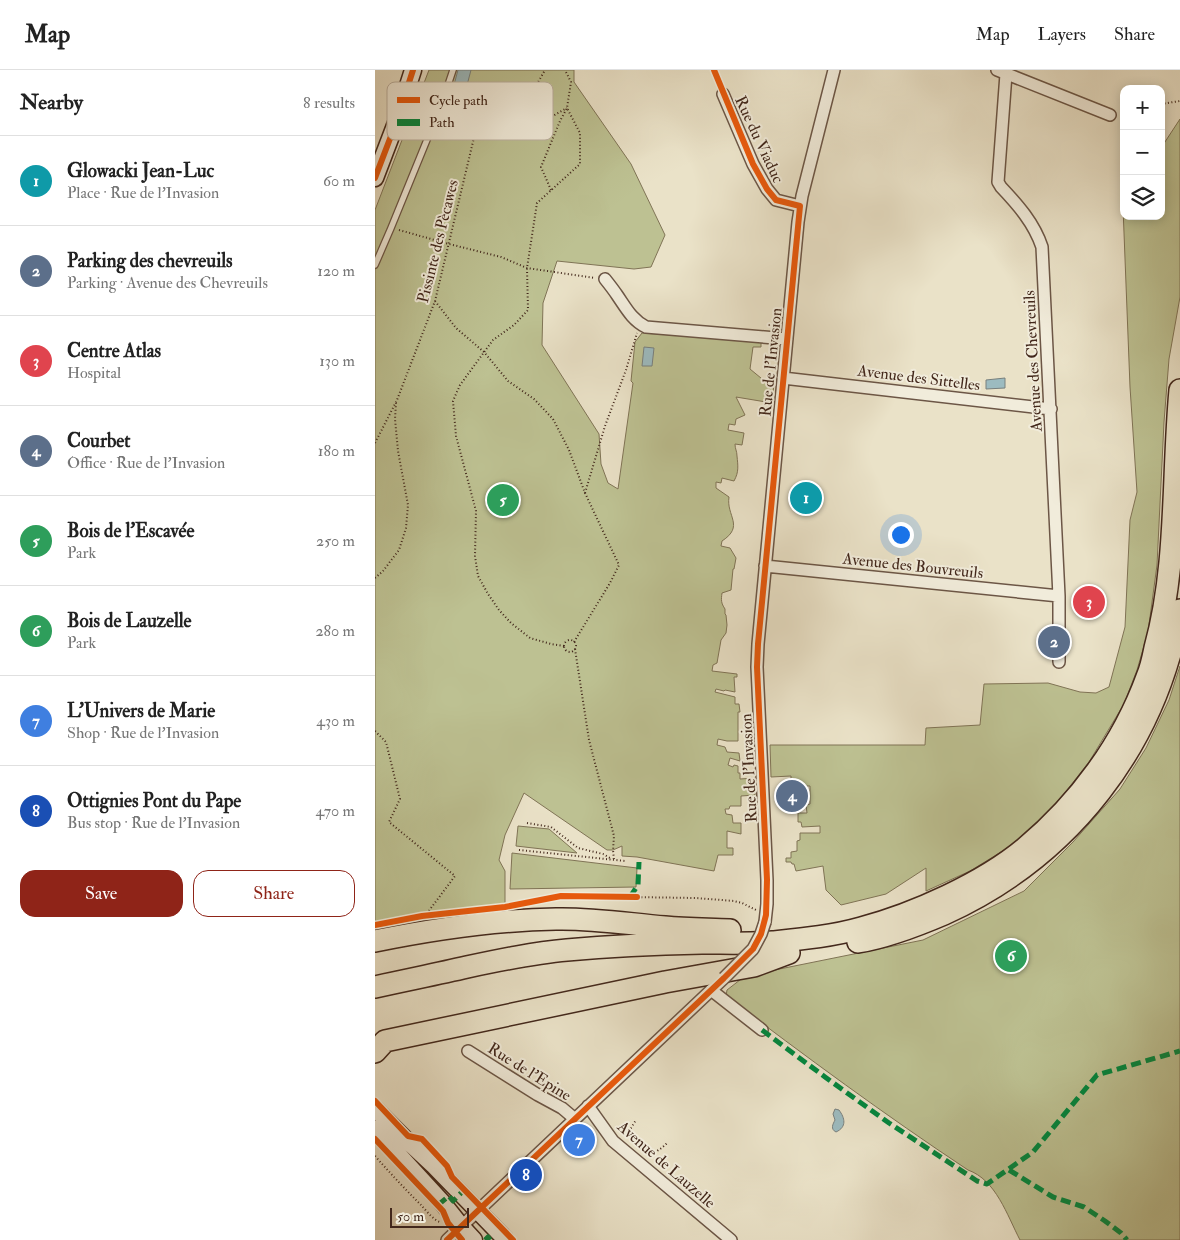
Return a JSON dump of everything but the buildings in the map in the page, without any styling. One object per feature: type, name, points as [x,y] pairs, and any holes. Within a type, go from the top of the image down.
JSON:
[{"type":"highway","points":[[375,987],[516,956],[564,950],[653,944],[771,942],[826,935],[861,928],[906,913],[961,889],[1023,850],[1052,824],[1079,795],[1099,768],[1125,727],[1148,676],[1160,631],[1173,536],[1180,390]]},
{"type":"highway","points":[[375,1000],[518,969],[563,963],[616,959],[789,953],[861,942],[894,934],[931,920],[969,902],[1002,883],[1062,836],[1090,806],[1114,773],[1139,730],[1162,681],[1175,637],[1180,610]]},
{"type":"highway","points":[[375,941],[422,931],[557,919],[607,921],[668,927],[766,931],[847,924],[906,913]]},
{"type":"highway","points":[[378,1046],[665,982],[754,966],[789,953]]},
{"type":"main road","points":[[409,82],[413,70]]},
{"type":"main road","points":[[375,178],[390,140]]},
{"type":"main road","points":[[375,1109],[506,1240]]},
{"type":"main road","points":[[375,1129],[442,1202],[451,1228],[474,1240]]},
{"type":"street","name":"Rue de l'Invasion","points":[[451,1228],[479,1211],[524,1166],[711,990],[753,948],[761,934],[765,919],[767,880],[757,644],[800,206],[834,70]]},
{"type":"street","points":[[1002,72],[1110,115]]},
{"type":"street","name":"Avenue des Chevreuils","points":[[1002,72],[998,182],[1031,222],[1042,246],[1059,596],[1059,662]]},
{"type":"street","name":"Rue du Viaduc","points":[[723,94],[753,164],[767,189],[776,200],[800,206]]},
{"type":"street","points":[[605,279],[632,317],[639,324],[647,328],[787,339]]},
{"type":"street","name":"Avenue des Sittelles","points":[[783,378],[1051,409]]},
{"type":"street","name":"Avenue des Bouvreuils","points":[[765,566],[1059,596]]},
{"type":"street","points":[[711,990],[762,1030]]},
{"type":"street","name":"Rue de l'Epine","points":[[468,1051],[562,1108],[575,1119]]},
{"type":"street","name":"Avenue de Lauzelle","points":[[588,1106],[613,1141],[731,1240]]},
{"type":"lane","points":[[449,82],[453,70]]},
{"type":"lane","points":[[375,265],[427,140]]},
{"type":"path","points":[[538,82],[545,70]]},
{"type":"path","points":[[553,138],[567,108],[571,82],[565,70]]},
{"type":"path","points":[[1165,103],[1180,101]]},
{"type":"path","points":[[553,116],[567,108]]},
{"type":"path","points":[[564,646],[531,638],[511,623],[499,610],[478,576],[475,556],[476,511],[456,436],[453,401],[460,385],[493,340],[514,325],[528,310],[527,268],[537,203],[581,164],[580,133],[567,108]]},
{"type":"path","points":[[551,190],[541,167],[552,140]]},
{"type":"path","points":[[391,228],[501,256],[527,268],[605,279]]},
{"type":"path","points":[[435,301],[457,328],[484,352],[509,380],[534,399],[553,419],[569,450],[585,493],[619,565],[574,642],[589,740],[614,836],[613,850],[615,860]]},
{"type":"path","points":[[585,493],[605,426],[626,370],[639,324]]},
{"type":"path","points":[[375,578],[383,571],[399,550],[406,528],[408,505],[397,451],[395,419],[397,400]]},
{"type":"path","points":[[564,646],[567,641],[571,640],[574,642]]},
{"type":"path","points":[[564,646],[565,650],[569,652],[575,648]]},
{"type":"path","points":[[375,731],[386,742],[399,800],[389,822],[455,876],[425,916]]},
{"type":"path","points":[[527,823],[551,827],[578,848],[603,854],[615,860]]},
{"type":"path","points":[[519,850],[625,861]]},
{"type":"path","points":[[637,897],[734,901],[743,903],[765,919]]},
{"type":"path","points":[[619,1136],[631,1128],[636,1120]]},
{"type":"path","points":[[646,1160],[667,1143]]},
{"type":"path","points":[[375,1156],[438,1222],[451,1228]]},
{"type":"green space","points":[[429,70],[574,70],[574,82],[631,164],[665,235],[651,267],[634,269],[557,261],[543,303],[542,345],[599,434],[601,464],[608,483],[618,489],[633,383],[631,381],[635,342],[642,333],[764,341],[764,343],[761,343],[761,347],[753,347],[750,369],[767,383],[774,384],[772,402],[736,397],[745,415],[736,419],[735,425],[729,424],[728,430],[744,433],[742,445],[735,444],[738,466],[736,478],[734,481],[722,478],[721,483],[716,482],[716,488],[729,497],[734,525],[729,536],[722,541],[721,546],[730,548],[736,558],[731,590],[722,593],[727,625],[726,633],[721,640],[717,663],[713,665],[712,671],[737,674],[737,677],[734,677],[735,692],[716,689],[715,692],[735,697],[735,704],[739,704],[738,741],[718,739],[717,745],[725,747],[727,752],[739,753],[740,761],[730,758],[728,765],[738,766],[740,779],[755,778],[755,795],[741,796],[741,806],[730,806],[729,809],[725,809],[726,814],[732,815],[733,823],[741,823],[741,834],[727,831],[727,848],[733,848],[733,855],[718,855],[714,871],[622,856],[622,846],[613,850],[607,850],[524,793],[505,835],[499,860],[505,871],[505,913],[375,934],[375,210],[402,140],[553,140],[553,82],[424,82]]},
{"type":"green space","points":[[1180,119],[1180,297],[1169,359],[1157,565],[1148,632],[1137,670],[1124,704],[1089,762],[1049,813],[1014,844],[970,871],[926,891],[926,868],[886,894],[841,905],[826,890],[823,866],[796,871],[794,864],[786,862],[786,858],[791,858],[791,852],[797,851],[797,841],[800,840],[800,833],[820,833],[820,826],[802,827],[801,822],[798,822],[798,813],[807,813],[806,805],[810,804],[810,786],[791,786],[791,776],[771,777],[770,745],[925,745],[926,728],[980,725],[984,684],[1048,683],[1080,692],[1096,693],[1109,687],[1125,627],[1130,520],[1137,492],[1130,387],[1124,220],[1165,220],[1165,142]]},
{"type":"green space","points":[[1180,666],[1180,1240],[1020,1240],[1000,1199],[978,1175],[906,1128],[815,1063],[726,996],[727,990],[745,976],[923,940],[1024,891],[1073,842],[1120,789],[1146,748],[1169,700]]},
{"type":"green space","points":[[518,826],[549,829],[577,853],[516,846]]},
{"type":"green space","points":[[512,853],[637,868],[636,887],[510,889]]},
{"type":"water","points":[[458,70],[471,70],[468,82],[455,82]]},
{"type":"water","points":[[644,347],[654,348],[652,366],[642,366]]},
{"type":"water","points":[[1005,378],[1005,388],[986,389],[986,380]]},
{"type":"water","points":[[835,1109],[839,1110],[844,1122],[842,1128],[836,1132],[833,1128]]},
{"type":"marked path","points":[[630,897],[638,885],[639,862]]},
{"type":"marked path","points":[[762,1030],[889,1123],[977,1181],[987,1184],[1033,1152],[1097,1075],[1180,1051]]},
{"type":"marked path","points":[[1009,1170],[1053,1197],[1084,1207],[1121,1233],[1127,1240]]},
{"type":"marked path","points":[[438,1205],[449,1196],[453,1201],[464,1190]]},
{"type":"marked path","points":[[485,1240],[488,1237],[490,1240]]},
{"type":"cycle path","points":[[409,82],[413,70]]},
{"type":"cycle path","points":[[447,1240],[753,949],[761,934],[766,915],[767,880],[757,667],[758,644],[800,206],[776,200],[767,189],[753,164],[714,70]]},
{"type":"cycle path","points":[[375,178],[390,140]]},
{"type":"cycle path","points":[[375,925],[422,916],[505,907],[561,896],[637,897]]},
{"type":"cycle path","points":[[375,1101],[408,1136],[422,1139],[447,1166],[452,1177],[513,1240]]},
{"type":"cycle path","points":[[375,1139],[443,1211],[448,1223],[462,1240]]},
{"type":"place","name":"Glowacki Jean-Luc","points":[[806,498]]},
{"type":"place","name":"Bois de l'Escavée","points":[[503,500]]},
{"type":"place","name":"Centre Atlas","points":[[1089,602]]},
{"type":"place","name":"Parking des chevreuils","points":[[1054,642]]},
{"type":"place","name":"Courbet","points":[[792,796]]},
{"type":"place","name":"Bois de Lauzelle","points":[[1011,956]]},
{"type":"place","name":"L'Univers de Marie","points":[[579,1140]]},
{"type":"place","name":"Ottignies Pont du Pape","points":[[526,1175]]}]
